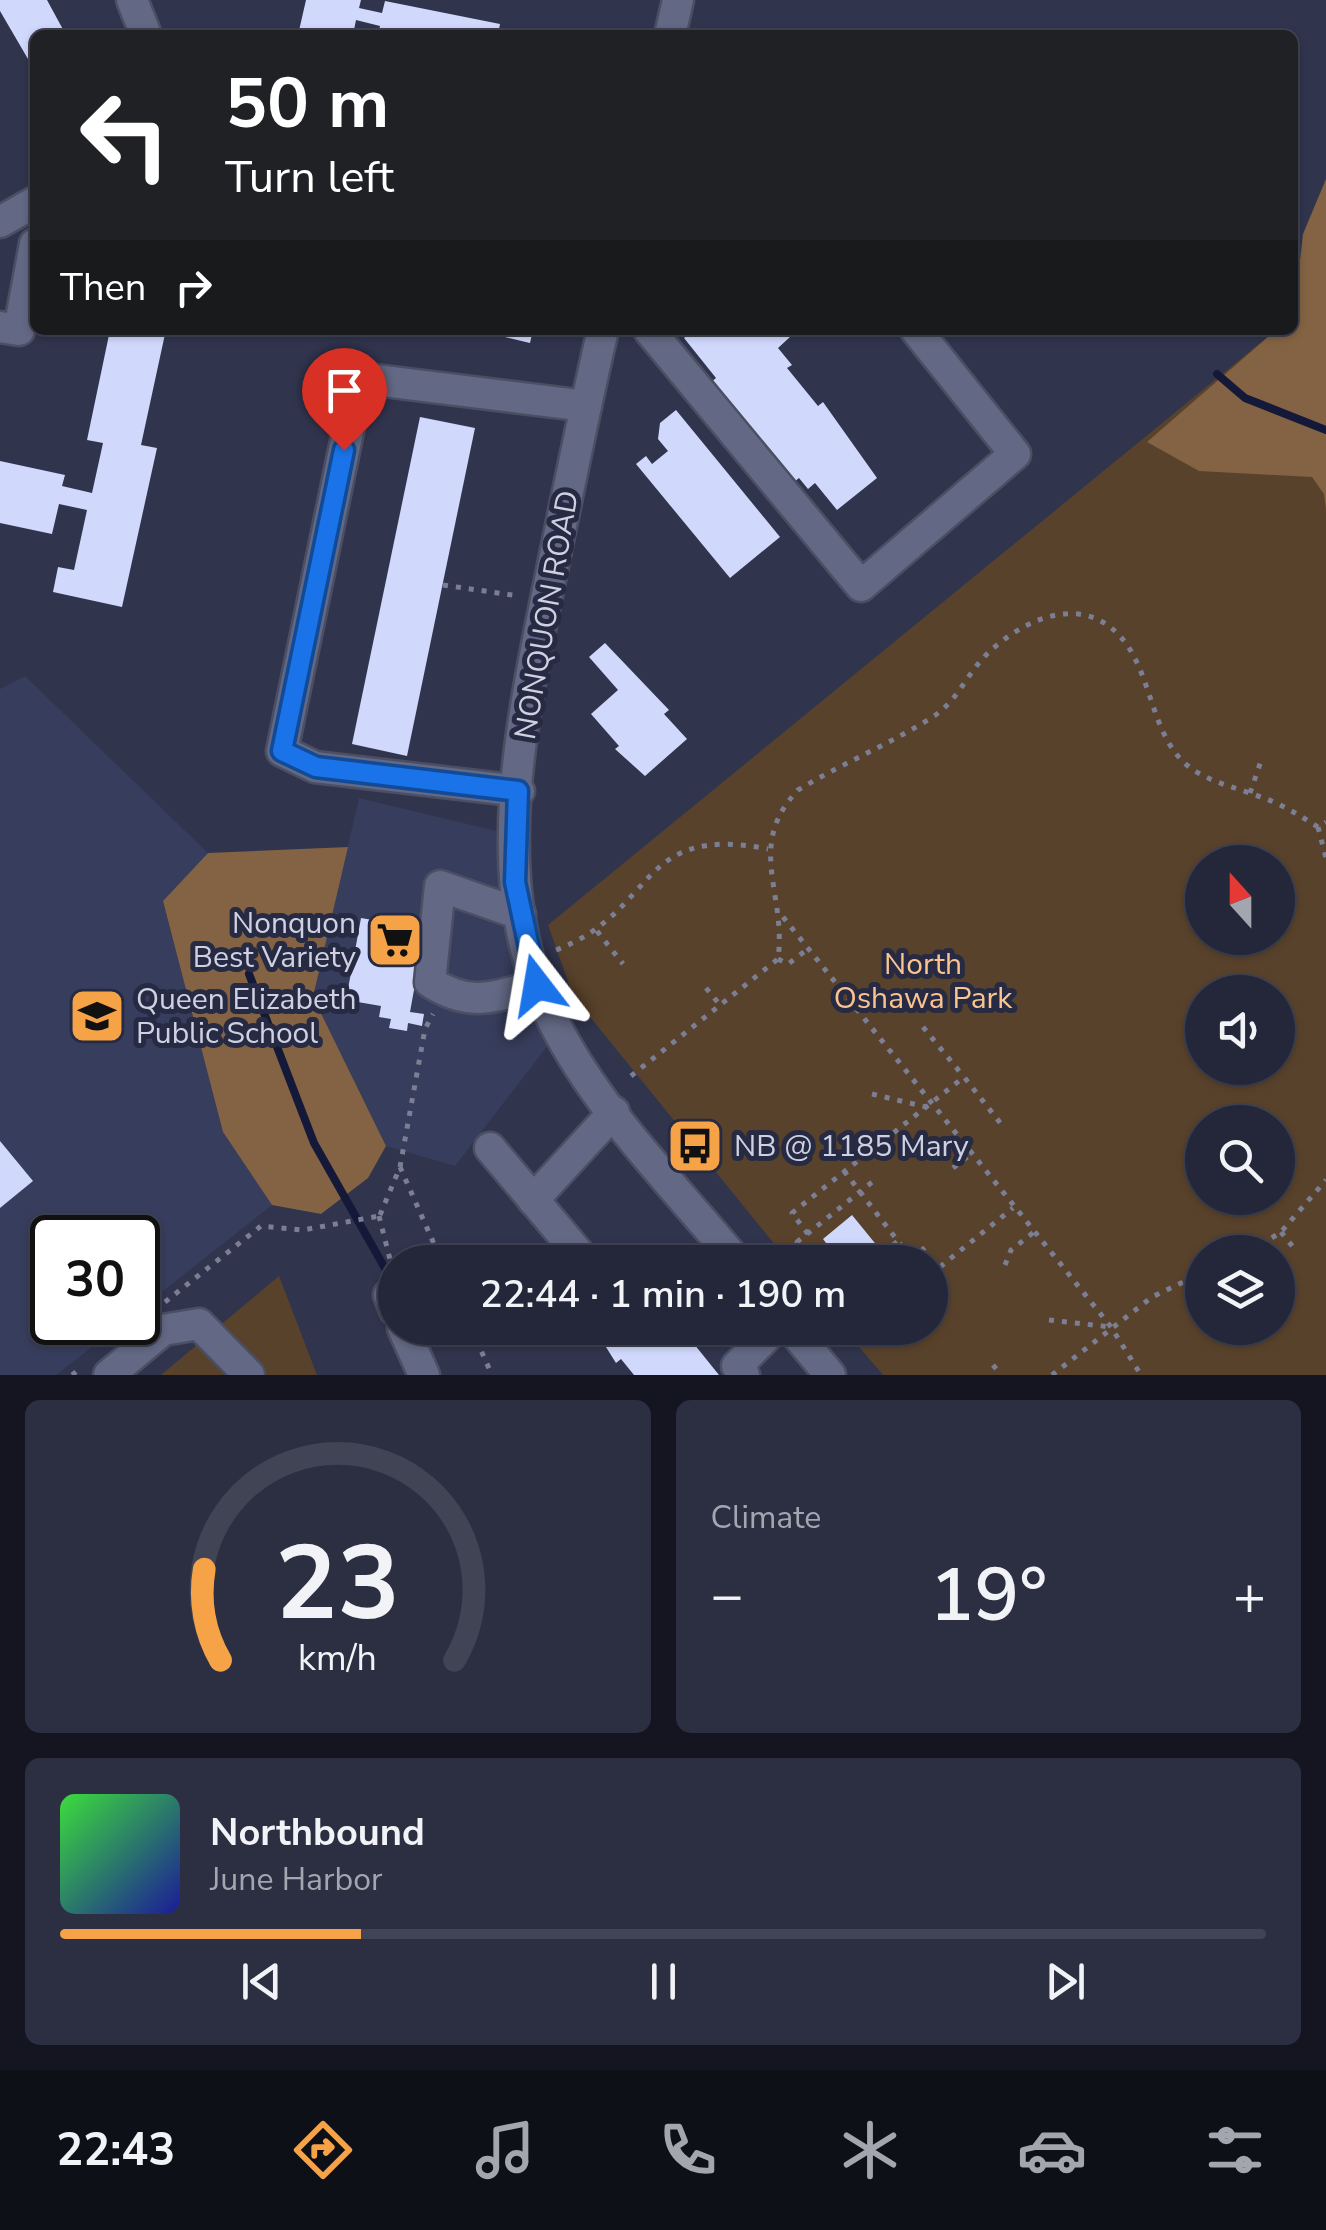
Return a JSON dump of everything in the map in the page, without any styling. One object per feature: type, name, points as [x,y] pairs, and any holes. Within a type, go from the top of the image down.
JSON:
[{"type":"street","points":[[132,0],[144,30]]},
{"type":"street","points":[[671,30],[678,0]]},
{"type":"street","points":[[0,222],[30,205]]},
{"type":"street","points":[[0,327],[19,330],[30,271]]},
{"type":"street","name":"NONQUON ROAD","points":[[602,335],[526,696],[513,858],[520,914],[537,985],[582,1068],[724,1245]]},
{"type":"street","points":[[654,335],[861,586],[1015,454],[920,335]]},
{"type":"street","points":[[518,791],[316,767],[282,751],[358,378],[586,406]]},
{"type":"street","points":[[520,914],[440,886],[430,982],[455,998],[492,998],[537,985]]},
{"type":"street","points":[[534,1200],[614,1112]]},
{"type":"street","points":[[490,1148],[572,1245]]},
{"type":"street","points":[[101,1367],[163,1330],[200,1324],[249,1375]]},
{"type":"street","points":[[411,1345],[424,1375]]},
{"type":"street","points":[[744,1375],[736,1366],[758,1345]]},
{"type":"street","points":[[805,1345],[830,1375]]},
{"type":"path","points":[[443,584],[546,601]]},
{"type":"path","points":[[631,1076],[778,960],[781,915],[768,849],[772,824],[798,790],[934,716],[958,697],[982,659],[1001,642],[1047,617],[1070,612],[1096,616],[1119,635],[1136,660],[1174,750],[1186,765],[1318,827],[1326,858]]},
{"type":"path","points":[[1250,793],[1261,761]]},
{"type":"path","points":[[1318,827],[1326,822]]},
{"type":"path","points":[[554,951],[597,931],[677,852],[716,841],[768,849]]},
{"type":"path","points":[[781,915],[928,1106],[1111,1327],[1141,1375]]},
{"type":"path","points":[[597,931],[623,964]]},
{"type":"path","points":[[778,960],[788,964],[808,949]]},
{"type":"path","points":[[706,988],[720,1005]]},
{"type":"path","points":[[386,1245],[379,1216],[400,1167],[425,1029],[434,1010],[455,998]]},
{"type":"path","points":[[924,1027],[1005,1128]]},
{"type":"path","points":[[808,1234],[792,1213],[964,1077]]},
{"type":"path","points":[[872,1094],[928,1106]]},
{"type":"path","points":[[952,1168],[970,1154]]},
{"type":"path","points":[[400,1167],[434,1245]]},
{"type":"path","points":[[844,1171],[901,1245]]},
{"type":"path","points":[[799,1245],[797,1242],[876,1179]]},
{"type":"path","points":[[1276,1235],[1326,1180]]},
{"type":"path","points":[[948,1260],[1014,1207]]},
{"type":"path","points":[[160,1305],[262,1226],[303,1230],[379,1216]]},
{"type":"path","points":[[1005,1265],[1012,1250],[1034,1232]]},
{"type":"path","points":[[1281,1232],[1297,1252]]},
{"type":"path","points":[[893,1245],[898,1241]]},
{"type":"path","points":[[1052,1375],[1152,1297],[1185,1282]]},
{"type":"path","points":[[1049,1320],[1111,1327]]},
{"type":"path","points":[[479,1345],[492,1375]]},
{"type":"path","points":[[993,1365],[1001,1375]]},
{"type":"path","points":[[72,1375],[101,1367]]},
{"type":"shaded area","points":[[1326,179],[1326,509],[1324,494],[1312,477],[1199,471],[1147,442],[1270,335],[1298,335],[1303,234]]},
{"type":"shaded area","name":"Queen Elizabeth Public School","points":[[25,676],[208,853],[163,901],[223,1132],[272,1205],[160,1294],[160,1215],[30,1215],[30,1345],[95,1345],[56,1375],[0,1375],[0,689]]},
{"type":"shaded area","points":[[359,798],[513,835],[559,1031],[455,1166],[386,1146],[313,997]]},
{"type":"shaded area","points":[[348,847],[313,997],[386,1146],[368,1178],[321,1214],[272,1205],[223,1132],[163,901],[208,853]]},
{"type":"green space","name":"North Oshawa Park","points":[[1326,281],[1326,1375],[883,1375],[857,1345],[948,1345],[948,1245],[775,1245],[573,996],[548,925],[1270,335],[1298,335],[1298,321]]},
{"type":"green space","points":[[279,1276],[317,1375],[161,1375]]},
{"type":"building","points":[[0,0],[47,0],[63,30],[30,30],[30,62],[0,11]]},
{"type":"building","points":[[306,0],[361,0],[359,8],[382,13],[385,1],[500,24],[499,30],[379,30],[380,26],[356,20],[354,30],[299,30]]},
{"type":"building","points":[[109,335],[165,335],[141,445],[157,448],[122,607],[53,592],[58,567],[74,570],[87,510],[59,504],[52,534],[0,523],[0,461],[65,475],[62,486],[92,493],[103,443],[87,440]]},
{"type":"building","points":[[497,335],[532,335],[530,343]]},
{"type":"building","points":[[790,335],[778,348],[792,365],[787,368],[818,406],[823,402],[877,478],[837,510],[815,483],[808,489],[799,478],[794,482],[710,383],[716,378],[684,338]]},
{"type":"building","points":[[676,410],[780,537],[730,578],[636,464],[646,456],[652,464],[668,451],[658,439],[660,423]]},
{"type":"building","points":[[420,417],[475,428],[407,756],[352,744]]},
{"type":"building","points":[[605,643],[669,710],[664,714],[687,739],[645,776],[615,749],[619,746],[591,714],[618,690],[589,657]]},
{"type":"building","points":[[361,918],[425,929],[410,1012],[424,1014],[422,1026],[408,1023],[407,1031],[389,1028],[391,1019],[379,1017],[381,1006],[346,1000]]},
{"type":"building","points":[[0,1141],[33,1181],[0,1208]]},
{"type":"building","points":[[852,1215],[877,1245],[828,1245],[823,1239]]},
{"type":"building","points":[[605,1345],[695,1345],[719,1375],[634,1375],[621,1359],[616,1363]]},
{"type":"waterway","points":[[1217,374],[1245,398],[1326,430]]},
{"type":"waterway","points":[[249,974],[314,1143],[378,1256]]},
{"type":"place","name":"Nonquon Best Variety","points":[[395,940]]},
{"type":"place","name":"Queen Elizabeth Public School","points":[[97,1016]]},
{"type":"place","name":"NB @ 1185 Mary","points":[[695,1146]]},
{"type":"route","points":[[344,450],[282,751],[316,767],[518,791],[515,882],[537,985]]}]
